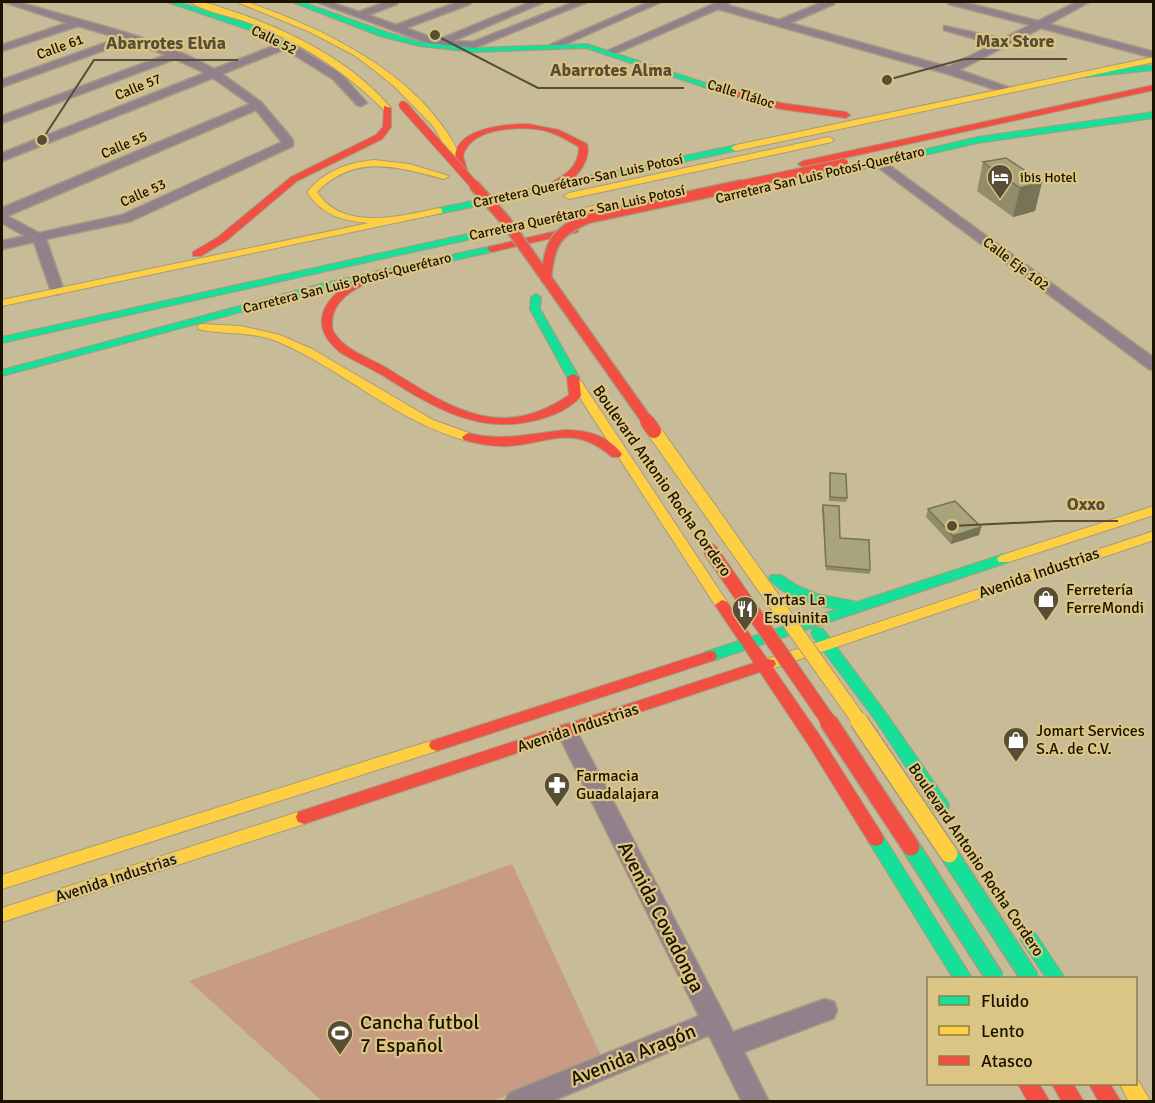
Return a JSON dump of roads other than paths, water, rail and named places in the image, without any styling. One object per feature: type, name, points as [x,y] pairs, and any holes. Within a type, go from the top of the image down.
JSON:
[{"type":"main road","name":"Calle 52","points":[[171,2],[211,5],[286,45]]},
{"type":"main road","points":[[239,2],[353,72],[401,125]]},
{"type":"main road","points":[[239,2],[285,16],[316,30],[350,47],[380,66],[403,87],[444,134],[463,173]]},
{"type":"main road","name":"Calle Tláloc","points":[[296,2],[323,5],[399,38],[437,45],[509,48],[555,45],[615,50],[754,100],[794,110],[850,115],[910,111]]},
{"type":"main road","points":[[211,5],[270,22],[338,49],[367,69],[404,105],[463,173]]},
{"type":"main road","points":[[270,22],[286,45]]},
{"type":"main road","name":"Carretera Querétaro-San Luis Potosí","points":[[2,303],[1075,76],[1154,57]]},
{"type":"main road","points":[[1075,76],[1154,68]]},
{"type":"main road","name":"Carretera Querétaro - San Luis Potosí","points":[[187,279],[1154,68]]},
{"type":"main road","name":"Carretera Querétaro - San Luis Potosí","points":[[2,340],[1154,87]]},
{"type":"main road","points":[[978,140],[1080,104]]},
{"type":"main road","points":[[169,267],[219,244],[277,192],[299,176],[374,141],[386,133],[389,124],[387,108]]},
{"type":"main road","name":"Carretera San Luis Potosí-Querétaro","points":[[2,373],[380,273],[978,140],[1154,114]]},
{"type":"main road","points":[[546,279],[547,253],[551,239],[556,233],[573,223],[588,218],[1028,122]]},
{"type":"main road","points":[[463,173],[459,157],[460,149],[475,136],[511,126],[546,127],[572,136],[585,146],[586,156],[580,168],[548,188]]},
{"type":"main road","points":[[430,159],[487,224],[512,260]]},
{"type":"main road","points":[[386,221],[335,215],[315,201],[312,192],[317,182],[328,173],[364,163],[402,164],[451,184]]},
{"type":"main road","name":"Boulevard Antonio Rocha Cordero","points":[[463,173],[505,220],[889,763],[1029,977]]},
{"type":"main road","points":[[380,273],[354,286],[333,303],[326,320],[329,334],[343,348],[425,397],[457,413],[480,420],[508,422],[536,417],[564,407],[575,396],[575,381]]},
{"type":"main road","name":"Boulevard Antonio Rocha Cordero","points":[[584,366],[533,292],[535,309],[575,381],[762,666],[788,701],[962,977]]},
{"type":"main road","points":[[166,329],[214,327],[266,333],[307,350],[423,421],[446,431],[474,440],[508,442],[548,435],[581,433],[601,439],[632,469]]},
{"type":"main road","name":"Boulevard Antonio Rocha Cordero","points":[[612,373],[635,384],[753,546]]},
{"type":"main road","name":"Avenida Industrias","points":[[2,882],[93,855],[748,644],[804,614],[876,602],[1154,510]]},
{"type":"main road","name":"Avenida Industrias","points":[[2,915],[567,732],[1154,535]]},
{"type":"main road","name":"Boulevard Antonio Rocha Cordero","points":[[705,543],[861,769],[994,977]]},
{"type":"main road","points":[[717,598],[744,610],[764,608],[778,597],[773,573]]},
{"type":"main road","points":[[773,573],[791,590],[816,601],[847,606],[876,602]]},
{"type":"main road","name":"Boulevard Antonio Rocha Cordero","points":[[773,573],[882,717],[947,816]]},
{"type":"main road","points":[[691,663],[718,648],[724,637],[727,627],[717,598]]},
{"type":"main road","points":[[854,680],[849,662],[850,654],[856,644],[876,628]]},
{"type":"main road","points":[[719,681],[746,684]]},
{"type":"main road","points":[[761,688],[788,701]]},
{"type":"main road","points":[[813,740],[806,716],[813,703],[820,698],[840,696],[851,698],[882,717]]},
{"type":"main road","points":[[93,855],[98,884]]},
{"type":"main road","name":"Boulevard Antonio Rocha Cordero","points":[[1019,924],[1055,977]]},
{"type":"main road","points":[[1029,1085],[1040,1101]]},
{"type":"main road","points":[[1063,1085],[1074,1101]]},
{"type":"main road","points":[[1100,1085],[1111,1101]]},
{"type":"main road","points":[[1130,1085],[1141,1101]]},
{"type":"street","points":[[9,7],[26,7],[44,2]]},
{"type":"street","points":[[359,15],[393,2]]},
{"type":"street","points":[[397,28],[466,2]]},
{"type":"street","points":[[437,45],[539,2]]},
{"type":"street","points":[[549,2],[610,22]]},
{"type":"street","name":"Calle Tláloc","points":[[323,5],[397,28],[437,45],[474,45],[582,2]]},
{"type":"street","points":[[555,45],[656,2]]},
{"type":"street","points":[[780,23],[830,2]]},
{"type":"street","points":[[953,2],[1154,57]]},
{"type":"street","points":[[949,71],[1084,2]]},
{"type":"street","points":[[568,39],[615,50],[720,3],[780,23],[949,71],[980,84],[1006,90]]},
{"type":"street","points":[[26,7],[177,55],[214,73],[258,105]]},
{"type":"street","points":[[2,48],[76,23]]},
{"type":"street","points":[[948,28],[1004,43]]},
{"type":"street","name":"Calle 61","points":[[2,84],[129,38]]},
{"type":"street","name":"Calle 57","points":[[2,157],[286,45]]},
{"type":"street","name":"Calle 52","points":[[286,45],[325,67],[350,87],[361,104]]},
{"type":"street","points":[[2,120],[177,55]]},
{"type":"street","name":"Calle 53","points":[[2,245],[126,218],[289,143],[258,105]]},
{"type":"street","name":"Calle 55","points":[[2,213],[258,105]]},
{"type":"street","name":"Calle Eje 102","points":[[879,162],[1154,366]]},
{"type":"street","points":[[2,218],[39,238],[57,291]]},
{"type":"street","name":"Avenida Covadonga","points":[[567,732],[756,1101]]},
{"type":"street","points":[[727,1046],[825,1010]]},
{"type":"street","name":"Avenida Aragón","points":[[518,1101],[715,1021]]},
{"type":"place","name":"Abarrotes Alma","points":[[435,35]]},
{"type":"place","name":"Max Store","points":[[887,80]]},
{"type":"place","name":"Abarrotes Elvia","points":[[42,140]]},
{"type":"place","name":"ibis Hotel","points":[[1000,200]]},
{"type":"place","name":"Oxxo","points":[[952,526]]},
{"type":"place","name":"Ferretería FerreMondi","points":[[1046,622]]},
{"type":"place","name":"Tortas La Esquinita","points":[[745,632]]},
{"type":"place","name":"Jomart Services S.A. de C.V.","points":[[1016,763]]},
{"type":"place","name":"Farmacia Guadalajara","points":[[557,808]]},
{"type":"place","name":"Cancha futbol 7 Español","points":[[340,1056]]}]
